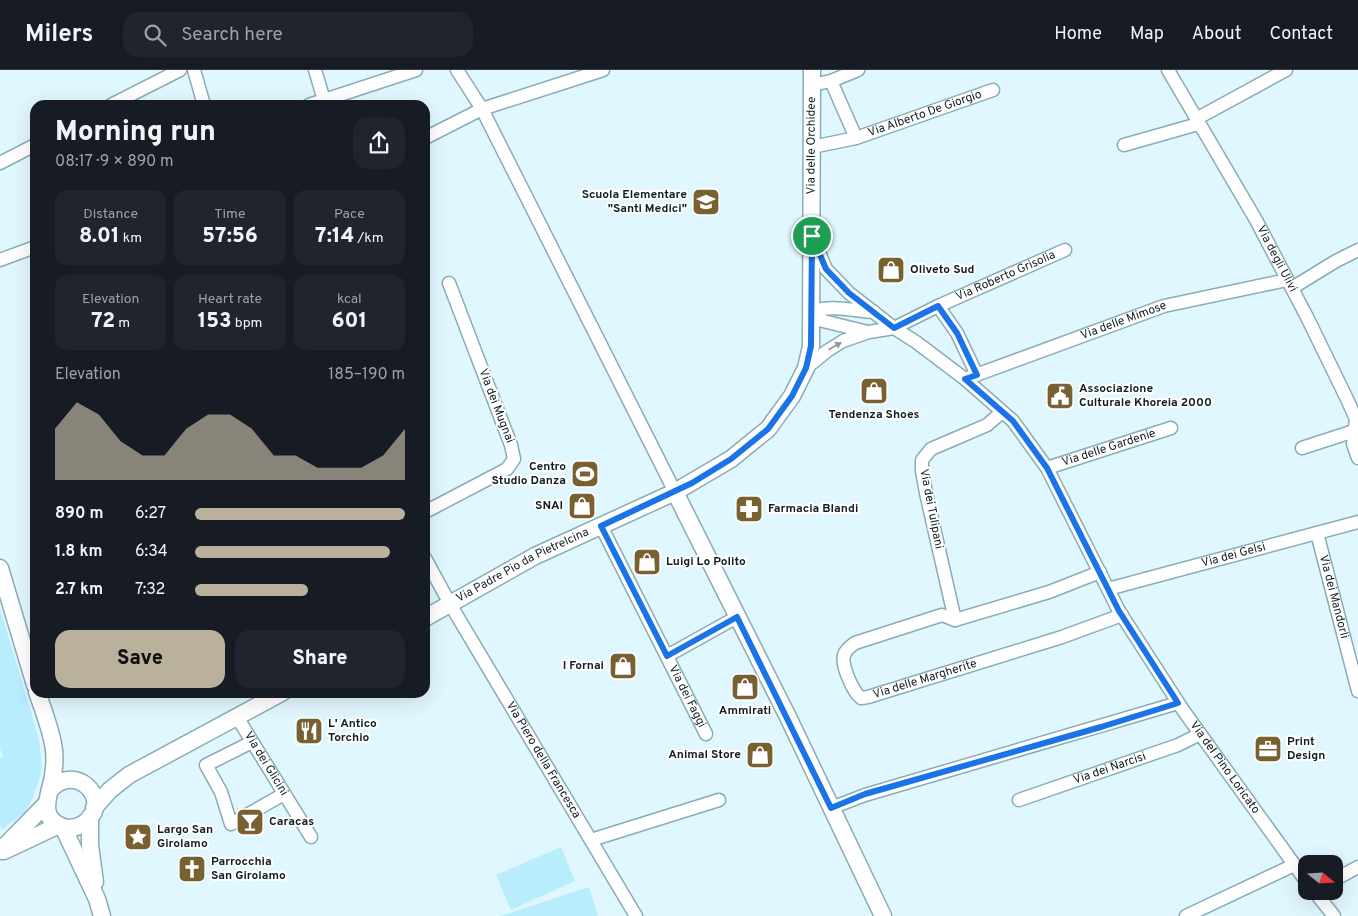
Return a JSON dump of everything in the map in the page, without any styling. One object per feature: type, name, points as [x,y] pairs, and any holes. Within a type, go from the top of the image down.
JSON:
[{"type":"street","points":[[121,100],[180,70]]},
{"type":"street","points":[[194,70],[203,100]]},
{"type":"street","points":[[315,70],[324,100],[416,70]]},
{"type":"street","points":[[457,70],[482,109],[737,617],[883,916]]},
{"type":"street","points":[[430,135],[482,109],[603,70]]},
{"type":"street","points":[[812,78],[831,80],[858,70]]},
{"type":"street","name":"Via degli Ulivi","points":[[1168,70],[1256,220],[1346,397],[1356,419],[1353,444],[1358,458]]},
{"type":"street","points":[[1124,145],[1197,121],[1286,70]]},
{"type":"street","name":"Via delle Orchidee","points":[[812,78],[812,312]]},
{"type":"street","points":[[831,80],[856,138]]},
{"type":"street","name":"Via Alberto De Giorgio","points":[[812,147],[856,138],[993,90]]},
{"type":"street","points":[[0,163],[30,147]]},
{"type":"street","name":"Via del Pino Loricato","points":[[812,236],[826,269],[849,293],[894,328],[971,377],[1002,412],[1013,421],[1047,468],[1122,616],[1178,703],[1298,870]]},
{"type":"street","points":[[0,260],[30,249]]},
{"type":"street","name":"Via Roberto Grisolia","points":[[894,328],[938,306],[1065,250]]},
{"type":"street","points":[[1290,284],[1358,250]]},
{"type":"street","name":"Via dei Mugnai","points":[[430,509],[507,469],[514,459],[511,445],[449,283]]},
{"type":"street","name":"Via delle Mimose","points":[[971,377],[1164,306],[1290,284]]},
{"type":"street","points":[[938,306],[957,333],[971,377]]},
{"type":"street","points":[[869,332],[824,321],[812,312],[819,309],[828,309],[874,312]]},
{"type":"street","name":"Via Padre Pio da Pietrelcina","points":[[430,615],[535,556],[674,492],[731,459],[768,429],[792,396],[806,368],[811,346],[812,312]]},
{"type":"street","points":[[806,368],[835,346],[869,332],[894,328]]},
{"type":"street","name":"Via dei Tulipani","points":[[955,620],[926,493],[922,460],[932,450],[987,425],[1002,412]]},
{"type":"street","name":"Via delle Gardenie","points":[[1047,468],[1170,428]]},
{"type":"street","points":[[1302,448],[1354,431]]},
{"type":"street","name":"Via dei Gelsi","points":[[1108,589],[1358,522]]},
{"type":"street","name":"Via dei Faggi","points":[[601,526],[706,734]]},
{"type":"street","name":"Via dei Mandorli","points":[[1317,533],[1358,691]]},
{"type":"street","name":"Via Piero della Francesca","points":[[430,567],[636,916]]},
{"type":"street","points":[[0,568],[30,668]]},
{"type":"street","name":"Via delle Margherite","points":[[1100,572],[1049,592],[955,620],[942,615],[855,643],[848,649],[844,660],[853,689],[862,698],[1062,637],[1122,616]]},
{"type":"street","points":[[667,656],[737,617]]},
{"type":"street","points":[[39,698],[53,743],[54,761],[48,797],[48,814],[61,826],[97,899]]},
{"type":"street","points":[[0,852],[61,826],[78,826],[92,813],[110,790],[129,775],[270,698]]},
{"type":"street","points":[[831,808],[865,794],[1101,727],[1178,703]]},
{"type":"street","name":"Via dei Glicini","points":[[236,717],[311,837]]},
{"type":"street","name":"Via dei Narcisi","points":[[1019,800],[1178,745],[1200,734]]},
{"type":"street","points":[[252,742],[206,765],[221,792],[231,824],[284,794]]},
{"type":"street","points":[[53,743],[80,781],[92,793],[90,846],[97,899],[102,916]]},
{"type":"street","points":[[0,852],[62,780],[103,782],[129,775]]},
{"type":"street","points":[[591,840],[719,800]]},
{"type":"street","points":[[1186,916],[1294,865]]},
{"type":"street","points":[[1343,875],[1358,867]]},
{"type":"street","points":[[1321,900],[1334,916]]},
{"type":"shaded area","points":[[0,608],[39,739],[42,768],[31,802],[25,812],[2,830],[0,825],[0,758],[3,756],[0,749]]},
{"type":"shaded area","points":[[561,847],[575,881],[511,910],[496,875]]},
{"type":"shaded area","points":[[589,887],[598,916],[500,916]]},
{"type":"place","name":"Scuola Elementare \"Santi Medici\"","points":[[706,202]]},
{"type":"place","name":"Oliveto Sud","points":[[891,270]]},
{"type":"place","name":"Tendenza Shoes","points":[[874,391]]},
{"type":"place","name":"Associazione Culturale Khoreia 2000","points":[[1060,396]]},
{"type":"place","name":"Centro Studio Danza","points":[[585,474]]},
{"type":"place","name":"SNAI","points":[[582,506]]},
{"type":"place","name":"Farmacia Blandi","points":[[749,509]]},
{"type":"place","name":"Luigi Lo Polito","points":[[647,562]]},
{"type":"place","name":"I Fornai","points":[[623,666]]},
{"type":"place","name":"Ammirati","points":[[745,687]]},
{"type":"place","name":"L' Antico Torchio","points":[[309,731]]},
{"type":"place","name":"Print Design","points":[[1268,749]]},
{"type":"place","name":"Animal Store","points":[[760,755]]},
{"type":"place","name":"Caracas","points":[[250,822]]},
{"type":"place","name":"Largo San Girolamo","points":[[138,837]]},
{"type":"place","name":"Parrocchia San Girolamo","points":[[192,869]]},
{"type":"route","points":[[812,236],[826,269],[849,293],[894,328],[938,306],[957,333],[977,375],[965,379],[1013,421],[1047,468],[1119,611],[1178,703],[1101,727],[865,794],[831,808],[789,719],[737,617],[667,656],[601,526],[692,483],[731,459],[768,429],[792,396],[806,368],[811,346],[812,236]]}]
